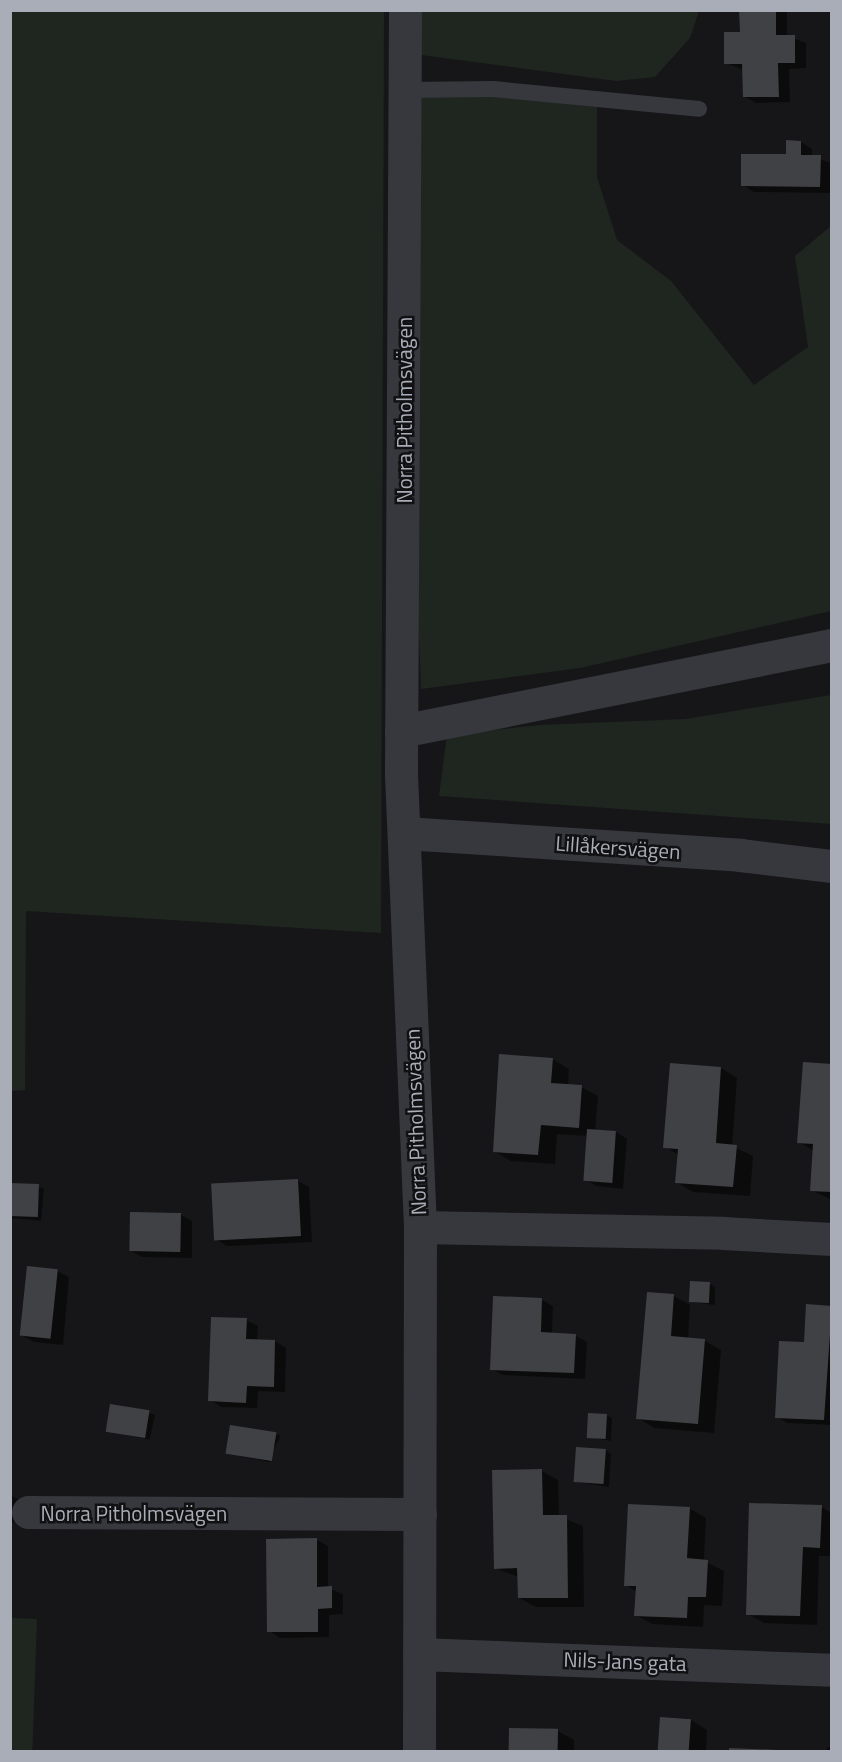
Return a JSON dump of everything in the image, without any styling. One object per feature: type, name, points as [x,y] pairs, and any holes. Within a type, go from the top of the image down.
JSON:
[{"type":"street","name":"Norra Pitholmsvägen","points":[[405,10],[401,730],[420,1227],[419,1752]]},
{"type":"street","points":[[401,730],[831,645]]},
{"type":"street","name":"Lillåkersvägen","points":[[404,833],[740,855],[831,866]]},
{"type":"street","points":[[420,1227],[723,1233],[831,1239]]},
{"type":"street","name":"Norra Pitholmsvägen","points":[[28,1512],[420,1514]]},
{"type":"street","name":"Nils-Jans gata","points":[[419,1654],[831,1670]]},
{"type":"lane","points":[[405,90],[493,89],[699,109]]},
{"type":"shaded area","points":[[11,10],[384,11],[381,933],[26,911],[25,1090],[11,1091]]},
{"type":"shaded area","points":[[420,11],[699,11],[690,38],[655,77],[616,81],[421,55]]},
{"type":"shaded area","points":[[417,88],[597,107],[597,177],[617,240],[671,281],[754,385],[808,347],[795,256],[831,226],[831,611],[580,668],[421,689],[414,505]]},
{"type":"shaded area","points":[[831,695],[831,824],[439,796],[447,735],[540,725],[686,719]]},
{"type":"shaded area","points":[[11,1618],[37,1619],[32,1752],[10,1751]]},
{"type":"building","points":[[739,10],[776,10],[776,35],[795,35],[795,63],[778,63],[779,97],[743,97],[742,64],[724,64],[724,32],[740,32]]},
{"type":"building","points":[[786,140],[801,141],[801,155],[821,155],[820,187],[741,186],[741,154],[786,154]]},
{"type":"building","points":[[499,1054],[553,1058],[551,1083],[582,1085],[579,1128],[541,1125],[538,1155],[493,1152]]},
{"type":"building","points":[[803,1062],[832,1064],[832,1192],[810,1191],[813,1144],[797,1143]]},
{"type":"building","points":[[670,1063],[721,1067],[716,1143],[737,1145],[733,1187],[675,1183],[678,1149],[663,1148]]},
{"type":"building","points":[[587,1129],[616,1131],[612,1183],[583,1181]]},
{"type":"building","points":[[298,1179],[301,1236],[214,1240],[211,1184]]},
{"type":"building","points":[[10,1183],[39,1184],[38,1217],[10,1216]]},
{"type":"building","points":[[130,1212],[181,1213],[180,1252],[129,1251]]},
{"type":"building","points":[[27,1266],[58,1269],[51,1339],[20,1336]]},
{"type":"building","points":[[690,1281],[710,1282],[709,1303],[689,1302]]},
{"type":"building","points":[[647,1292],[674,1294],[671,1336],[705,1339],[698,1424],[636,1419]]},
{"type":"building","points":[[493,1296],[542,1298],[541,1332],[576,1334],[574,1373],[490,1370]]},
{"type":"building","points":[[806,1304],[832,1306],[824,1420],[775,1418],[779,1341],[804,1342]]},
{"type":"building","points":[[211,1317],[247,1318],[246,1339],[275,1340],[274,1387],[247,1386],[246,1403],[208,1401]]},
{"type":"building","points":[[110,1404],[150,1410],[145,1438],[106,1432]]},
{"type":"building","points":[[588,1413],[607,1414],[606,1439],[587,1438]]},
{"type":"building","points":[[230,1425],[276,1432],[272,1461],[225,1454]]},
{"type":"building","points":[[576,1447],[606,1449],[603,1484],[574,1482]]},
{"type":"building","points":[[542,1469],[543,1515],[567,1515],[568,1598],[518,1598],[517,1568],[494,1569],[492,1470]]},
{"type":"building","points":[[749,1503],[822,1505],[820,1548],[803,1547],[800,1616],[746,1615]]},
{"type":"building","points":[[628,1504],[690,1507],[687,1558],[708,1560],[706,1597],[688,1597],[687,1618],[634,1616],[636,1586],[624,1586]]},
{"type":"building","points":[[317,1538],[317,1587],[332,1586],[332,1608],[318,1609],[318,1632],[267,1632],[266,1539]]},
{"type":"building","points":[[660,1717],[691,1719],[689,1752],[658,1752]]},
{"type":"building","points":[[509,1728],[558,1729],[558,1752],[509,1752]]},
{"type":"building","points":[[729,1748],[778,1750],[778,1752],[729,1752]]}]
